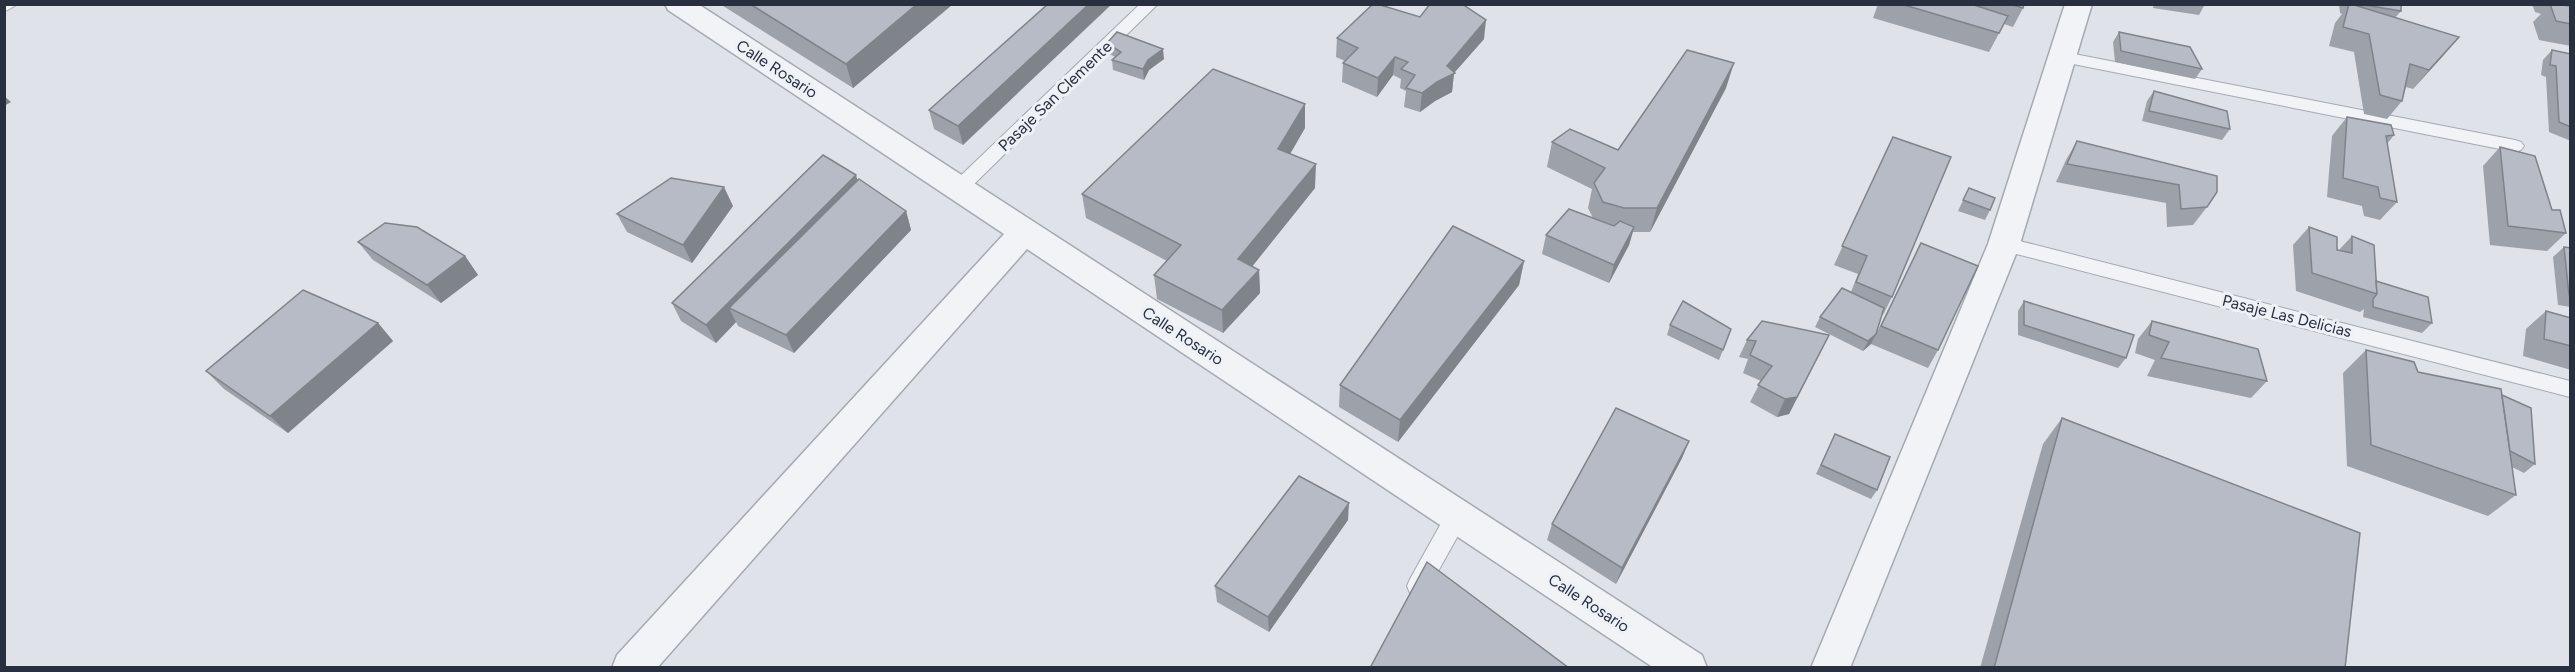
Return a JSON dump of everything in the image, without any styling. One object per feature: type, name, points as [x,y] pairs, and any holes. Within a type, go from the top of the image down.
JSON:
[{"type":"street","name":"Calle Rosario","points":[[678,4],[1688,668]]},
{"type":"street","points":[[1830,668],[2004,244],[2079,4]]},
{"type":"street","points":[[631,668],[1024,232]]},
{"type":"lane","points":[[4,7],[10,4]]},
{"type":"lane","name":"Pasaje San Clemente","points":[[959,188],[1150,4]]},
{"type":"lane","points":[[2064,57],[2515,146]]},
{"type":"lane","name":"Pasaje Las Delicias","points":[[2004,244],[2571,389]]},
{"type":"lane","points":[[1407,607],[1457,516]]},
{"type":"building","points":[[750,4],[917,4],[846,64]]},
{"type":"building","points":[[1048,4],[1089,4],[958,126],[929,110]]},
{"type":"building","points":[[1373,4],[1420,17],[1430,4],[1462,4],[1486,20],[1447,66],[1455,73],[1422,93],[1406,88],[1415,75],[1401,69],[1408,62],[1395,57],[1378,78],[1343,63],[1358,48],[1337,38]]},
{"type":"building","points":[[1901,4],[1971,4],[2008,16],[1999,33]]},
{"type":"building","points":[[2010,4],[2024,4],[2023,8]]},
{"type":"building","points":[[2349,4],[2459,37],[2429,70],[2410,64],[2402,101],[2380,95],[2369,34],[2343,27]]},
{"type":"building","points":[[2359,4],[2401,4],[2401,11]]},
{"type":"building","points":[[2550,4],[2571,6],[2571,24],[2556,21]]},
{"type":"building","points":[[1117,32],[1163,49],[1148,60],[1143,69],[1112,60],[1121,52],[1107,43]]},
{"type":"building","points":[[2119,32],[2190,47],[2202,69],[2121,51]]},
{"type":"building","points":[[1687,50],[1734,63],[1657,208],[1624,208],[1603,202],[1594,183],[1605,168],[1552,142],[1570,129],[1618,150]]},
{"type":"building","points":[[2552,50],[2571,54],[2571,127],[2559,122],[2556,66],[2550,65]]},
{"type":"building","points":[[1213,69],[1305,104],[1278,149],[1316,164],[1238,259],[1259,270],[1222,310],[1154,275],[1181,245],[1082,194]]},
{"type":"building","points":[[2154,91],[2227,111],[2230,129],[2149,111]]},
{"type":"building","points":[[2347,117],[2391,125],[2394,135],[2386,136],[2397,202],[2380,198],[2378,187],[2343,178]]},
{"type":"building","points":[[1893,137],[1951,157],[1892,297],[1856,282],[1867,256],[1842,246]]},
{"type":"building","points":[[2077,141],[2217,176],[2217,192],[2207,207],[2181,209],[2179,185],[2067,164]]},
{"type":"building","points":[[2500,147],[2535,156],[2552,210],[2560,210],[2566,233],[2508,226]]},
{"type":"building","points":[[823,155],[856,175],[706,325],[672,303]]},
{"type":"building","points":[[671,178],[724,187],[683,245],[617,214]]},
{"type":"building","points":[[859,179],[906,211],[786,335],[729,308]]},
{"type":"building","points":[[1969,188],[1995,198],[1990,210],[1963,200]]},
{"type":"building","points":[[1569,209],[1614,226],[1620,221],[1634,227],[1614,265],[1546,235]]},
{"type":"building","points":[[385,223],[417,227],[465,256],[427,285],[358,242]]},
{"type":"building","points":[[1453,226],[1524,261],[1400,420],[1340,385]]},
{"type":"building","points":[[2309,227],[2337,237],[2337,250],[2352,253],[2352,236],[2374,245],[2377,294],[2312,273]]},
{"type":"building","points":[[1921,243],[1978,266],[1938,350],[1881,326]]},
{"type":"building","points":[[2564,247],[2571,248],[2571,295],[2569,295]]},
{"type":"building","points":[[2376,281],[2428,297],[2432,323],[2373,307],[2373,299],[2377,294]]},
{"type":"building","points":[[1842,288],[1884,308],[1876,334],[1868,341],[1820,317]]},
{"type":"building","points":[[303,290],[378,323],[270,416],[206,371]]},
{"type":"building","points":[[1683,301],[1731,329],[1723,350],[1670,325]]},
{"type":"building","points":[[2024,301],[2134,335],[2126,358],[2024,325]]},
{"type":"building","points":[[2546,311],[2571,318],[2571,346],[2544,339]]},
{"type":"building","points":[[1762,321],[1829,335],[1797,397],[1785,399],[1758,385],[1772,366],[1750,355],[1756,341],[1747,340]]},
{"type":"building","points":[[2152,321],[2258,349],[2267,381],[2161,358],[2169,342],[2149,335]]},
{"type":"building","points":[[2366,350],[2414,362],[2418,372],[2501,389],[2516,495],[2371,445]]},
{"type":"building","points":[[2502,395],[2531,408],[2535,464],[2510,451]]},
{"type":"building","points":[[1616,408],[1689,441],[1622,568],[1552,524]]},
{"type":"building","points":[[2062,418],[2360,533],[2345,668],[1994,668]]},
{"type":"building","points":[[1835,434],[1890,457],[1877,490],[1821,465]]},
{"type":"building","points":[[1299,476],[1349,503],[1268,617],[1215,586]]},
{"type":"building","points":[[1427,562],[1569,668],[1370,668]]}]
